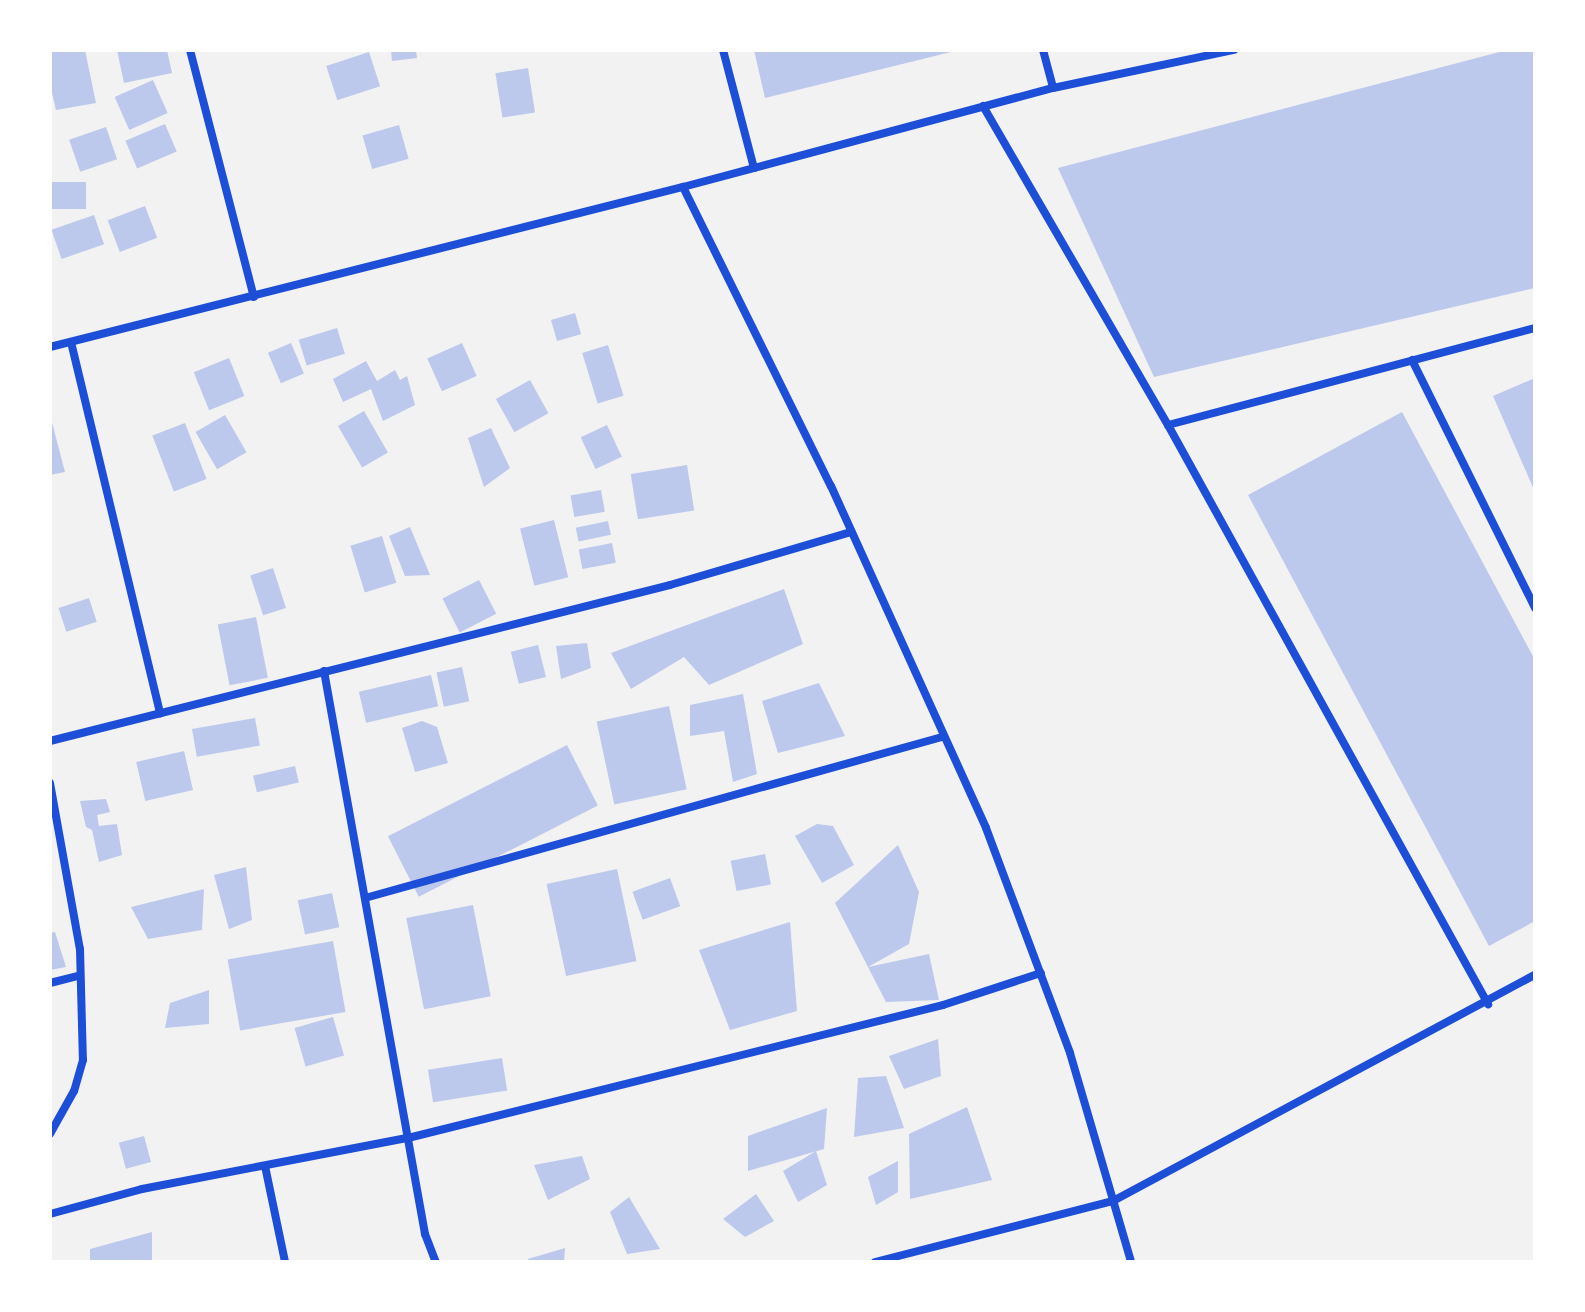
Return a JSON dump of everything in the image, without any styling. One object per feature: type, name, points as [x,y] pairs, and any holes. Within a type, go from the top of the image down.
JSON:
[{"type":"street","points":[[190,50],[254,297]]},
{"type":"street","points":[[723,50],[754,168]]},
{"type":"street","points":[[1043,50],[1053,88]]},
{"type":"street","points":[[50,347],[683,187],[1053,88],[1234,50]]},
{"type":"street","points":[[983,106],[1168,425],[1488,1004]]},
{"type":"street","points":[[683,187],[851,532],[986,828],[1070,1053],[1131,1262]]},
{"type":"street","points":[[1168,425],[1535,328]]},
{"type":"street","points":[[71,342],[160,714]]},
{"type":"street","points":[[1412,360],[1535,608]]},
{"type":"street","points":[[50,741],[670,585],[851,532]]},
{"type":"street","points":[[324,671],[425,1234],[436,1262]]},
{"type":"street","points":[[365,898],[942,737]]},
{"type":"street","points":[[50,783],[80,949],[78,976],[83,1060],[74,1091],[50,1134]]},
{"type":"street","points":[[50,1214],[142,1189],[408,1138],[943,1005],[1041,973]]},
{"type":"street","points":[[875,1262],[1113,1201],[1488,1004],[1535,975]]},
{"type":"street","points":[[50,983],[78,976]]},
{"type":"street","points":[[265,1166],[285,1262]]},
{"type":"building","points":[[50,50],[85,50],[96,103],[56,110],[50,84]]},
{"type":"building","points":[[117,50],[167,50],[172,73],[124,83]]},
{"type":"building","points":[[391,50],[416,50],[417,58],[392,61]]},
{"type":"building","points":[[754,50],[955,50],[955,51],[765,98]]},
{"type":"building","points":[[1507,50],[1535,50],[1535,288],[1154,377],[1058,168]]},
{"type":"building","points":[[369,52],[380,86],[337,100],[326,66]]},
{"type":"building","points":[[528,68],[535,112],[502,118],[495,73]]},
{"type":"building","points":[[153,80],[168,113],[129,130],[115,97]]},
{"type":"building","points":[[165,124],[177,152],[137,168],[125,141]]},
{"type":"building","points":[[399,125],[409,159],[372,169],[362,135]]},
{"type":"building","points":[[106,127],[117,159],[80,172],[69,140]]},
{"type":"building","points":[[50,182],[86,182],[86,209],[50,209]]},
{"type":"building","points":[[145,206],[157,238],[120,252],[108,220]]},
{"type":"building","points":[[94,215],[104,244],[62,259],[51,230]]},
{"type":"building","points":[[575,313],[581,334],[557,341],[551,320]]},
{"type":"building","points":[[337,328],[345,354],[307,366],[299,340]]},
{"type":"building","points":[[291,343],[304,373],[281,383],[268,353]]},
{"type":"building","points":[[462,343],[477,376],[442,391],[427,358]]},
{"type":"building","points":[[608,345],[623,396],[598,404],[582,353]]},
{"type":"building","points":[[229,358],[244,396],[209,410],[194,372]]},
{"type":"building","points":[[366,361],[377,381],[395,370],[400,380],[407,376],[415,405],[383,421],[371,389],[343,402],[333,379]]},
{"type":"building","points":[[1535,378],[1535,492],[1493,396]]},
{"type":"building","points":[[530,380],[548,413],[514,432],[496,399]]},
{"type":"building","points":[[364,411],[388,453],[362,468],[338,426]]},
{"type":"building","points":[[1402,412],[1535,660],[1535,921],[1489,946],[1248,495]]},
{"type":"building","points":[[50,415],[65,472],[50,475]]},
{"type":"building","points":[[225,415],[247,452],[217,469],[196,432]]},
{"type":"building","points":[[185,423],[207,479],[174,492],[152,436]]},
{"type":"building","points":[[607,425],[622,457],[596,469],[581,437]]},
{"type":"building","points":[[491,428],[510,468],[484,487],[468,438]]},
{"type":"building","points":[[687,465],[694,510],[638,519],[631,474]]},
{"type":"building","points":[[601,490],[605,512],[574,517],[570,495]]},
{"type":"building","points":[[554,520],[568,577],[534,586],[520,528]]},
{"type":"building","points":[[608,521],[611,535],[579,542],[576,528]]},
{"type":"building","points":[[410,527],[430,575],[405,576],[389,536]]},
{"type":"building","points":[[382,536],[396,583],[365,593],[350,546]]},
{"type":"building","points":[[612,543],[616,563],[582,569],[579,549]]},
{"type":"building","points":[[273,568],[286,608],[263,615],[250,575]]},
{"type":"building","points":[[479,580],[496,614],[460,632],[442,599]]},
{"type":"building","points":[[784,589],[803,644],[709,685],[684,657],[631,689],[611,653]]},
{"type":"building","points":[[89,598],[97,622],[66,632],[59,608]]},
{"type":"building","points":[[256,617],[268,678],[230,685],[218,624]]},
{"type":"building","points":[[587,643],[591,668],[561,679],[556,646]]},
{"type":"building","points":[[538,645],[546,677],[519,684],[511,652]]},
{"type":"building","points":[[462,667],[469,701],[444,707],[437,672]]},
{"type":"building","points":[[431,675],[438,706],[366,723],[359,692]]},
{"type":"building","points":[[819,683],[845,736],[778,753],[762,701]]},
{"type":"building","points":[[743,694],[757,774],[733,782],[724,731],[690,736],[690,705]]},
{"type":"building","points":[[669,706],[687,789],[614,805],[597,721]]},
{"type":"building","points":[[255,718],[260,746],[197,757],[192,729]]},
{"type":"building","points":[[422,721],[437,727],[448,763],[415,772],[402,728]]},
{"type":"building","points":[[567,745],[598,806],[419,897],[388,836]]},
{"type":"building","points":[[184,751],[193,790],[145,801],[136,762]]},
{"type":"building","points":[[295,766],[299,783],[257,792],[253,776]]},
{"type":"building","points":[[106,799],[110,812],[97,815],[99,826],[117,824],[122,855],[99,862],[92,830],[86,827],[80,801]]},
{"type":"building","points":[[817,824],[833,826],[854,865],[822,883],[795,836]]},
{"type":"building","points":[[898,845],[919,892],[909,944],[868,967],[929,954],[939,1000],[886,1002],[835,903]]},
{"type":"building","points":[[765,854],[771,884],[737,891],[731,861]]},
{"type":"building","points":[[246,867],[252,920],[229,929],[214,875]]},
{"type":"building","points":[[617,869],[637,961],[566,976],[547,884]]},
{"type":"building","points":[[670,878],[680,906],[643,920],[632,892]]},
{"type":"building","points":[[204,889],[202,930],[148,939],[131,907]]},
{"type":"building","points":[[332,893],[339,927],[305,935],[298,900]]},
{"type":"building","points":[[473,905],[491,996],[424,1009],[406,918]]},
{"type":"building","points":[[790,922],[797,1011],[730,1030],[699,950]]},
{"type":"building","points":[[55,932],[66,967],[50,970],[50,933]]},
{"type":"building","points":[[333,941],[346,1012],[240,1030],[228,960]]},
{"type":"building","points":[[209,990],[209,1024],[165,1028],[170,1003]]},
{"type":"building","points":[[333,1017],[344,1055],[306,1066],[295,1028]]},
{"type":"building","points":[[938,1039],[941,1076],[904,1089],[889,1056]]},
{"type":"building","points":[[502,1058],[507,1091],[433,1102],[428,1070]]},
{"type":"building","points":[[886,1076],[904,1128],[854,1137],[858,1078]]},
{"type":"building","points":[[967,1107],[992,1180],[910,1199],[909,1134]]},
{"type":"building","points":[[827,1108],[824,1149],[748,1171],[748,1136]]},
{"type":"building","points":[[144,1136],[151,1162],[126,1169],[119,1143]]},
{"type":"building","points":[[816,1151],[827,1185],[798,1202],[783,1171]]},
{"type":"building","points":[[582,1156],[590,1179],[548,1200],[534,1165]]},
{"type":"building","points":[[898,1161],[898,1192],[876,1205],[868,1177]]},
{"type":"building","points":[[756,1194],[774,1221],[745,1237],[723,1219]]},
{"type":"building","points":[[629,1197],[660,1249],[627,1254],[610,1212]]},
{"type":"building","points":[[152,1232],[152,1262],[90,1262],[90,1249]]},
{"type":"building","points":[[565,1248],[564,1262],[529,1262],[528,1259]]}]
